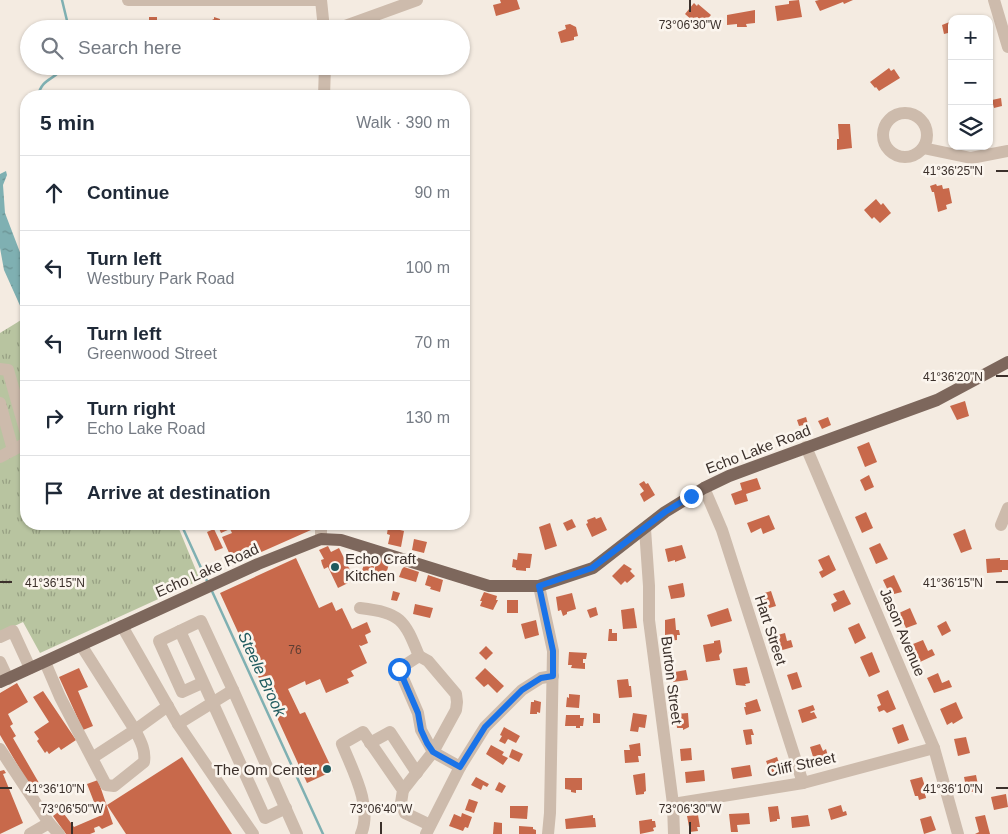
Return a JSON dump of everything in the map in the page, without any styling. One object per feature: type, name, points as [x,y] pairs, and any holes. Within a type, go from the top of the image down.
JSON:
[{"type":"main road","name":"Echo Lake Road","points":[[4,680],[217,582],[321,539],[341,540],[489,586],[539,586],[592,568],[665,512],[704,488],[746,469],[937,400],[1008,362]]},
{"type":"street","points":[[128,0],[321,0],[323,20]]},
{"type":"street","points":[[363,20],[417,0]]},
{"type":"street","points":[[994,0],[1008,47]]},
{"type":"street","points":[[324,90],[325,75]]},
{"type":"street","points":[[923,148],[971,158],[1008,151]]},
{"type":"street","points":[[0,369],[8,370],[20,412]]},
{"type":"street","points":[[0,404],[13,450]]},
{"type":"street","points":[[0,457],[20,446]]},
{"type":"street","name":"Jason Avenue","points":[[806,447],[934,748],[958,834]]},
{"type":"street","name":"Hart Street","points":[[704,488],[722,530],[803,783]]},
{"type":"street","points":[[1001,524],[1008,508]]},
{"type":"street","name":"Burton Street","points":[[645,529],[649,586],[648,620],[673,804],[674,834]]},
{"type":"street","points":[[321,530],[321,539]]},
{"type":"street","points":[[539,586],[553,651],[548,834]]},
{"type":"street","points":[[360,608],[381,610],[402,622],[408,630],[418,656],[428,661],[456,694],[458,702],[456,710],[433,752],[403,790],[401,803],[405,813],[428,829],[460,767],[485,727],[522,690],[541,678],[553,676]]},
{"type":"street","points":[[202,683],[182,692],[159,641],[202,621],[297,834]]},
{"type":"street","points":[[122,626],[178,724],[253,834]]},
{"type":"street","points":[[180,630],[202,683],[265,818],[286,808]]},
{"type":"street","points":[[0,637],[12,631],[30,668]]},
{"type":"street","points":[[45,662],[60,697],[106,785],[114,786],[144,762],[143,748],[134,730],[81,646]]},
{"type":"street","points":[[418,656],[399,669],[418,713],[421,730],[433,752],[460,767]]},
{"type":"street","points":[[0,662],[4,680]]},
{"type":"street","points":[[178,724],[233,690]]},
{"type":"street","points":[[92,758],[168,706]]},
{"type":"street","points":[[361,834],[364,828],[366,811],[342,744],[363,732],[403,790]]},
{"type":"street","points":[[370,743],[390,732],[417,774]]},
{"type":"street","name":"Cliff Street","points":[[673,804],[803,783],[934,748]]},
{"type":"street","points":[[0,749],[49,823],[59,834]]},
{"type":"street","points":[[30,834],[49,823]]},
{"type":"green space","points":[[20,321],[20,530],[179,530],[200,580],[40,653],[23,622],[0,633],[0,333]]},
{"type":"water","points":[[6,171],[7,175],[3,185],[5,213],[20,252],[20,306],[4,270],[0,248],[0,174]]},
{"type":"building","points":[[500,0],[517,0],[520,9],[496,16],[493,5],[501,3]]},
{"type":"building","points":[[799,0],[802,17],[777,21],[775,6]]},
{"type":"building","points":[[853,0],[820,11],[815,1]]},
{"type":"building","points":[[694,3],[711,15],[704,23],[697,17],[693,21],[685,14]]},
{"type":"building","points":[[755,10],[755,23],[746,24],[747,27],[737,27],[737,24],[727,25],[727,15]]},
{"type":"building","points":[[149,17],[157,17],[157,20],[149,20]]},
{"type":"building","points":[[948,23],[948,33],[944,34],[942,25]]},
{"type":"building","points":[[570,24],[576,27],[578,36],[574,37],[574,40],[561,43],[558,32],[566,29],[565,25]]},
{"type":"building","points":[[889,68],[891,71],[894,69],[900,78],[879,91],[870,82]]},
{"type":"building","points":[[1001,98],[1002,106],[994,108],[993,100]]},
{"type":"building","points":[[838,124],[850,124],[852,148],[837,150],[837,139],[839,139]]},
{"type":"building","points":[[936,184],[937,186],[942,185],[943,189],[949,188],[952,203],[946,205],[947,209],[938,212],[934,192],[932,192],[930,186]]},
{"type":"building","points":[[876,199],[881,205],[883,203],[891,213],[880,223],[874,217],[872,219],[864,210]]},
{"type":"building","points":[[965,401],[969,416],[957,420],[950,406]]},
{"type":"building","points":[[806,417],[808,424],[799,426],[797,420]]},
{"type":"building","points":[[828,417],[831,425],[822,429],[818,421]]},
{"type":"building","points":[[869,442],[877,462],[865,467],[857,447]]},
{"type":"building","points":[[869,475],[874,487],[865,491],[860,480]]},
{"type":"building","points":[[757,478],[761,489],[746,494],[748,501],[735,505],[731,494],[742,490],[740,483]]},
{"type":"building","points":[[644,481],[646,484],[648,483],[655,495],[644,502],[640,494],[644,491],[639,484]]},
{"type":"building","points":[[866,512],[873,528],[862,533],[855,517]]},
{"type":"building","points":[[769,515],[775,529],[763,534],[761,528],[751,533],[747,523]]},
{"type":"building","points":[[595,517],[596,519],[601,517],[607,530],[592,537],[586,524],[588,523],[587,520]]},
{"type":"building","points":[[572,519],[576,527],[567,531],[563,523]]},
{"type":"building","points":[[550,523],[557,546],[545,550],[539,527]]},
{"type":"building","points":[[965,529],[972,549],[961,553],[953,534]]},
{"type":"building","points":[[214,530],[223,548],[215,551],[207,532]]},
{"type":"building","points":[[230,530],[311,530],[234,564],[222,537],[232,533]]},
{"type":"building","points":[[388,530],[404,531],[401,547],[388,544],[390,535],[387,534]]},
{"type":"building","points":[[414,539],[427,542],[424,553],[412,550]]},
{"type":"building","points":[[880,543],[888,559],[876,564],[869,548]]},
{"type":"building","points":[[682,545],[686,558],[675,562],[675,560],[668,562],[665,549]]},
{"type":"building","name":"Echo Craft Kitchen","points":[[328,546],[331,552],[339,548],[352,574],[350,582],[338,588],[328,567],[324,569],[321,560],[324,559],[319,550]]},
{"type":"building","points":[[518,553],[532,554],[530,568],[526,568],[526,571],[516,570],[516,568],[512,567],[513,559],[517,560]]},
{"type":"building","points":[[829,555],[836,570],[822,578],[819,572],[823,570],[818,560]]},
{"type":"building","points":[[367,557],[376,560],[370,582],[359,578]]},
{"type":"building","points":[[296,558],[319,608],[332,602],[336,611],[342,608],[352,629],[367,622],[371,632],[365,635],[368,643],[359,645],[367,663],[351,671],[354,676],[347,679],[349,683],[326,693],[320,679],[306,685],[305,681],[288,689],[300,714],[305,712],[333,771],[307,783],[220,593]]},
{"type":"building","points":[[1000,558],[1000,560],[1008,560],[1008,570],[987,573],[986,559]]},
{"type":"building","points":[[381,559],[389,564],[384,581],[372,578],[377,560],[380,561]]},
{"type":"building","points":[[624,564],[632,569],[630,571],[635,576],[627,583],[625,581],[621,585],[612,576]]},
{"type":"building","points":[[404,567],[419,572],[416,582],[399,577]]},
{"type":"building","points":[[428,575],[443,580],[440,592],[430,589],[431,587],[425,585]]},
{"type":"building","points":[[894,575],[902,592],[890,595],[883,580]]},
{"type":"building","points":[[683,583],[684,597],[671,599],[668,586]]},
{"type":"building","points":[[844,590],[851,604],[834,612],[831,604],[837,601],[833,594]]},
{"type":"building","points":[[393,591],[400,593],[397,601],[391,600]]},
{"type":"building","points":[[771,591],[776,606],[766,609],[761,594]]},
{"type":"building","points":[[484,592],[497,596],[496,600],[498,600],[493,610],[480,606]]},
{"type":"building","points":[[572,593],[576,609],[567,612],[563,616],[561,610],[558,611],[556,597]]},
{"type":"building","points":[[507,600],[518,600],[518,613],[507,613]]},
{"type":"building","points":[[415,604],[433,608],[430,618],[413,614]]},
{"type":"building","points":[[596,607],[598,615],[590,618],[587,610]]},
{"type":"building","points":[[634,608],[637,628],[623,629],[621,610]]},
{"type":"building","points":[[728,608],[732,621],[711,627],[707,615]]},
{"type":"building","points":[[910,608],[917,624],[906,628],[899,613]]},
{"type":"building","points":[[675,618],[676,630],[679,630],[680,635],[677,635],[677,640],[667,641],[667,637],[665,638],[665,620]]},
{"type":"building","points":[[536,620],[539,635],[525,639],[521,624]]},
{"type":"building","points":[[946,621],[951,631],[942,636],[937,626]]},
{"type":"building","points":[[859,623],[866,638],[855,644],[848,628]]},
{"type":"building","points":[[609,629],[612,629],[612,633],[617,633],[617,641],[608,641]]},
{"type":"building","points":[[785,633],[787,641],[791,640],[793,647],[779,651],[774,636]]},
{"type":"building","points":[[720,640],[722,652],[719,655],[720,660],[706,662],[703,645]]},
{"type":"building","points":[[923,640],[928,651],[932,649],[935,655],[920,662],[913,644]]},
{"type":"building","points":[[486,646],[493,653],[486,660],[479,653]]},
{"type":"building","points":[[569,652],[587,653],[586,659],[583,659],[585,669],[571,668],[572,665],[568,665]]},
{"type":"building","points":[[872,652],[880,672],[869,677],[860,657]]},
{"type":"building","points":[[747,667],[750,683],[745,684],[746,686],[736,685],[733,669]]},
{"type":"building","points":[[79,668],[88,687],[78,691],[93,726],[83,730],[59,677]]},
{"type":"building","points":[[485,668],[504,686],[497,693],[488,684],[484,687],[475,678]]},
{"type":"building","points":[[686,670],[688,680],[673,682],[673,680],[670,680],[669,673]]},
{"type":"building","points":[[797,672],[802,687],[792,690],[787,675]]},
{"type":"building","points":[[938,673],[942,683],[949,680],[952,687],[934,693],[927,678]]},
{"type":"building","points":[[628,679],[632,697],[619,698],[617,680]]},
{"type":"building","points":[[17,683],[28,702],[8,714],[13,724],[10,726],[16,736],[13,738],[39,783],[31,788],[0,735],[0,693]]},
{"type":"building","points":[[888,690],[896,709],[887,713],[884,710],[879,712],[877,707],[881,705],[877,695]]},
{"type":"building","points":[[43,691],[76,740],[61,750],[59,747],[49,754],[47,751],[45,753],[37,741],[39,739],[34,732],[49,722],[33,697]]},
{"type":"building","points":[[569,694],[580,695],[579,708],[566,707]]},
{"type":"building","points":[[757,699],[761,711],[746,715],[745,703]]},
{"type":"building","points":[[534,700],[541,702],[540,713],[530,714],[531,702],[534,702]]},
{"type":"building","points":[[956,702],[963,718],[947,725],[940,709]]},
{"type":"building","points":[[813,705],[815,710],[810,712],[814,712],[817,718],[802,723],[798,710]]},
{"type":"building","points":[[593,713],[600,714],[600,723],[593,723]]},
{"type":"building","points":[[633,713],[647,715],[645,728],[639,727],[638,732],[630,731]]},
{"type":"building","points":[[688,713],[689,727],[683,730],[683,728],[677,728],[676,714]]},
{"type":"building","points":[[566,715],[580,715],[580,718],[584,718],[583,726],[576,728],[576,726],[565,726]]},
{"type":"building","points":[[903,724],[909,740],[898,744],[892,728]]},
{"type":"building","points":[[504,727],[520,736],[516,743],[508,739],[505,744],[499,741]]},
{"type":"building","points":[[752,729],[754,735],[751,735],[752,744],[746,745],[743,730]]},
{"type":"building","points":[[966,737],[970,753],[958,756],[954,739]]},
{"type":"building","points":[[640,743],[641,756],[638,756],[639,762],[625,763],[624,750],[630,750],[629,745]]},
{"type":"building","points":[[820,744],[823,751],[826,749],[828,756],[814,760],[810,747]]},
{"type":"building","points":[[491,745],[504,752],[502,755],[508,758],[503,765],[486,754]]},
{"type":"building","points":[[691,748],[692,760],[681,761],[680,749]]},
{"type":"building","points":[[512,749],[523,754],[519,762],[509,757]]},
{"type":"building","points":[[182,757],[232,834],[126,834],[107,805]]},
{"type":"building","points":[[777,757],[782,771],[771,774],[766,761]]},
{"type":"building","points":[[750,765],[752,776],[733,779],[731,768]]},
{"type":"building","points":[[4,770],[6,773],[3,774],[23,823],[0,834],[0,771]]},
{"type":"building","points":[[704,770],[705,781],[686,783],[685,772]]},
{"type":"building","points":[[645,773],[646,791],[644,794],[636,795],[633,775]]},
{"type":"building","points":[[976,775],[979,790],[967,792],[964,777]]},
{"type":"building","points":[[476,777],[489,784],[487,787],[483,785],[481,790],[471,785]]},
{"type":"building","points":[[922,777],[927,793],[925,793],[926,798],[919,800],[918,796],[915,796],[910,780]]},
{"type":"building","points":[[565,778],[582,778],[582,790],[576,790],[576,793],[565,789]]},
{"type":"building","points":[[98,780],[113,824],[102,829],[99,826],[94,828],[95,832],[90,834],[66,834],[53,816],[61,810],[74,827],[102,815],[94,802],[87,784]]},
{"type":"building","points":[[499,782],[506,786],[502,793],[495,790]]},
{"type":"building","points":[[1006,794],[1008,807],[994,810],[991,797]]},
{"type":"building","points":[[469,799],[478,802],[474,813],[465,810]]},
{"type":"building","points":[[841,805],[843,812],[846,811],[847,815],[831,820],[828,809]]},
{"type":"building","points":[[510,806],[528,806],[527,819],[510,818]]},
{"type":"building","points":[[778,806],[780,819],[770,822],[768,807]]},
{"type":"building","points":[[462,813],[472,817],[468,828],[465,827],[463,831],[449,826],[454,814],[461,817]]},
{"type":"building","points":[[749,813],[750,824],[737,825],[738,832],[731,832],[729,814]]},
{"type":"building","points":[[593,815],[596,827],[566,829],[565,819]]},
{"type":"building","points":[[698,815],[700,827],[697,827],[698,831],[690,832],[687,816]]},
{"type":"building","points":[[808,815],[810,826],[792,828],[791,817]]},
{"type":"building","points":[[985,815],[990,834],[975,834],[979,832],[975,817]]},
{"type":"building","points":[[931,816],[936,830],[924,834],[920,819]]},
{"type":"building","points":[[652,819],[652,821],[655,821],[656,827],[653,828],[654,831],[640,834],[639,821]]},
{"type":"building","points":[[494,822],[502,823],[502,834],[493,834]]},
{"type":"building","points":[[519,826],[533,827],[536,830],[536,834],[519,834]]},
{"type":"waterway","name":"Steele Brook","points":[[62,0],[67,20]]},
{"type":"waterway","name":"Steele Brook","points":[[40,90],[42,85],[56,75]]},
{"type":"waterway","name":"Steele Brook","points":[[184,530],[207,581]]},
{"type":"waterway","name":"Steele Brook","points":[[211,589],[323,834]]},
{"type":"place","name":"Echo Craft Kitchen","points":[[335,567]]},
{"type":"place","name":"The Om Center","points":[[327,769]]},
{"type":"route","points":[[399,669],[418,713],[421,730],[427,743],[433,752],[460,767],[485,727],[522,690],[541,678],[553,676],[553,651],[539,586],[592,568],[665,512],[691,496]]}]
